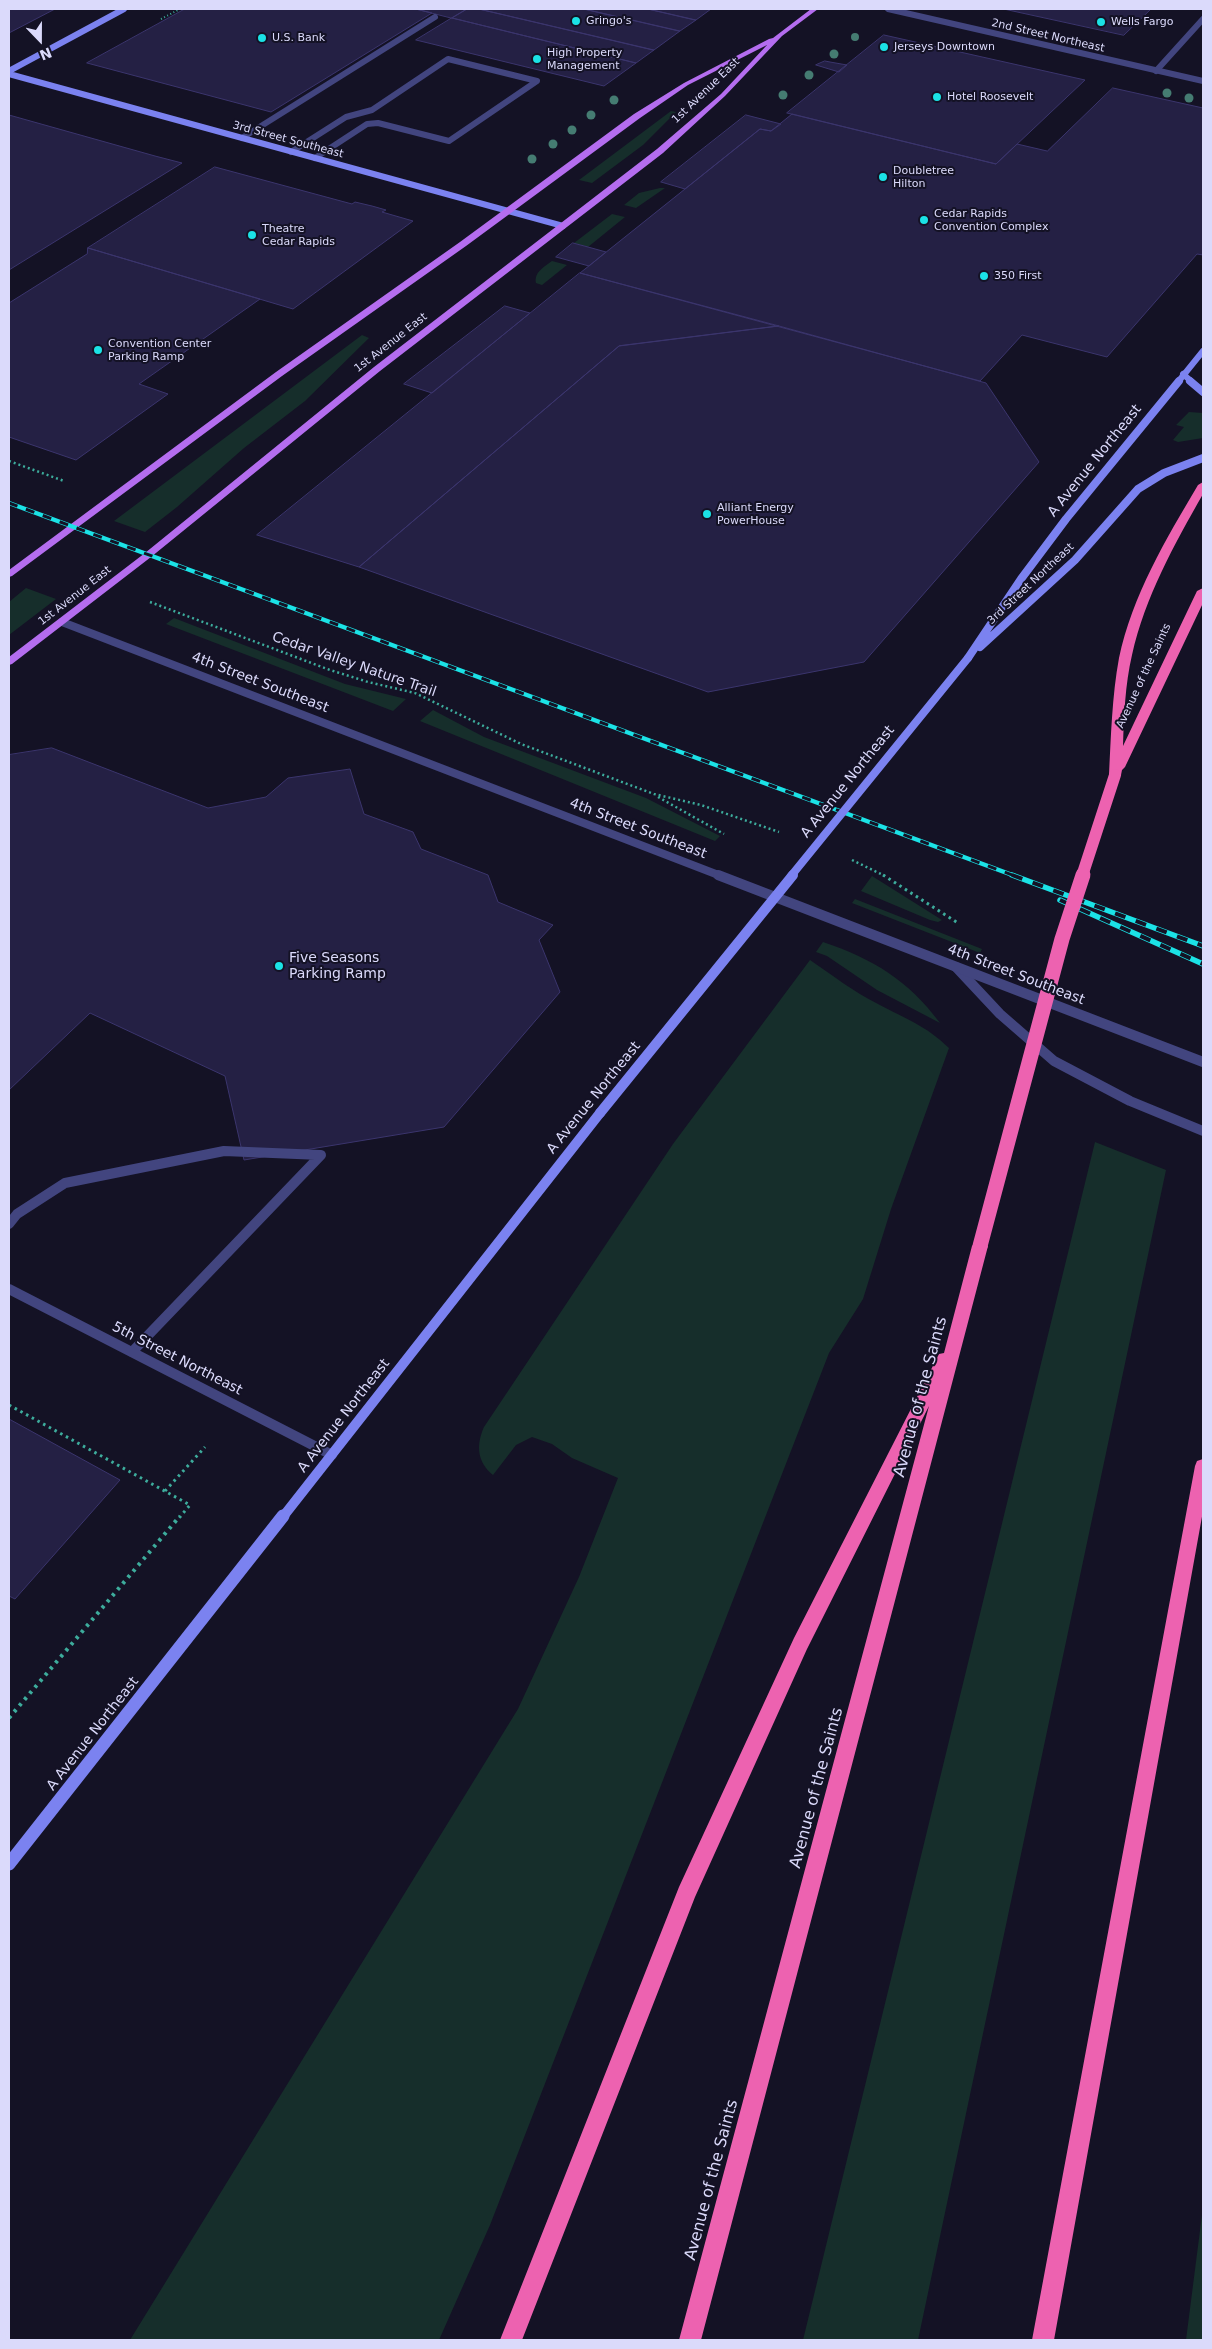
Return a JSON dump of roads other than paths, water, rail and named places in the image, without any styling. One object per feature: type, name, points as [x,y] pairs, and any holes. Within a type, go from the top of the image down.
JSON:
[{"type":"highway","points":[[1115,776],[1119,705],[1130,641],[1150,581],[1203,485]]},
{"type":"highway","name":"Avenue of the Saints","points":[[690,2340],[1062,940],[1115,776],[1203,590]]},
{"type":"highway","points":[[511,2340],[686,1894],[800,1644],[959,1331]]},
{"type":"highway","points":[[1043,2340],[1203,1466]]},
{"type":"main road","name":"1st Avenue East","points":[[9,574],[280,374],[667,96],[780,35],[815,9]]},
{"type":"main road","name":"1st Avenue East","points":[[9,662],[62,622],[377,369],[563,226],[692,123],[780,35]]},
{"type":"street","points":[[9,73],[124,9]]},
{"type":"street","name":"2nd Street Northeast","points":[[888,9],[1203,81]]},
{"type":"street","points":[[242,138],[435,17]]},
{"type":"street","points":[[1156,71],[1203,19]]},
{"type":"street","points":[[291,152],[346,117],[372,110],[448,59],[537,81],[449,141],[378,123],[367,124],[315,158]]},
{"type":"street","name":"3rd Street Southeast","points":[[9,73],[563,226]]},
{"type":"street","name":"A Avenue Northeast","points":[[9,1864],[600,1113],[968,658],[1021,579],[1203,351]]},
{"type":"street","points":[[1184,374],[1203,392]]},
{"type":"street","name":"3rd Street Northeast","points":[[968,658],[1080,555],[1130,496],[1151,480],[1170,470],[1203,458]]},
{"type":"street","name":"4th Street Southeast","points":[[62,622],[1203,1062]]},
{"type":"street","points":[[956,967],[1000,1014],[1054,1061],[1130,1101],[1203,1131]]},
{"type":"street","points":[[9,1224],[17,1214],[65,1184],[224,1151],[320,1155],[132,1352]]},
{"type":"street","name":"5th Street Northeast","points":[[9,1289],[332,1455]]},
{"type":"railway","points":[[9,503],[1015,876]]},
{"type":"railway","points":[[1012,875],[1203,946]]},
{"type":"railway","points":[[1060,900],[1203,964]]},
{"type":"place","name":"Gringo's","points":[[576,21]]},
{"type":"place","name":"Wells Fargo","points":[[1101,22]]},
{"type":"place","name":"U.S. Bank","points":[[262,38]]},
{"type":"place","name":"Jerseys Downtown","points":[[884,47]]},
{"type":"place","name":"High Property Management","points":[[537,59]]},
{"type":"place","name":"Hotel Roosevelt","points":[[937,97]]},
{"type":"place","name":"Doubletree Hilton","points":[[883,177]]},
{"type":"place","name":"Cedar Rapids Convention Complex","points":[[924,220]]},
{"type":"place","name":"Theatre Cedar Rapids","points":[[252,235]]},
{"type":"place","name":"350 First","points":[[984,276]]},
{"type":"place","name":"Convention Center Parking Ramp","points":[[98,350]]},
{"type":"place","name":"Alliant Energy PowerHouse","points":[[707,514]]},
{"type":"place","name":"Five Seasons Parking Ramp","points":[[279,966]]}]
